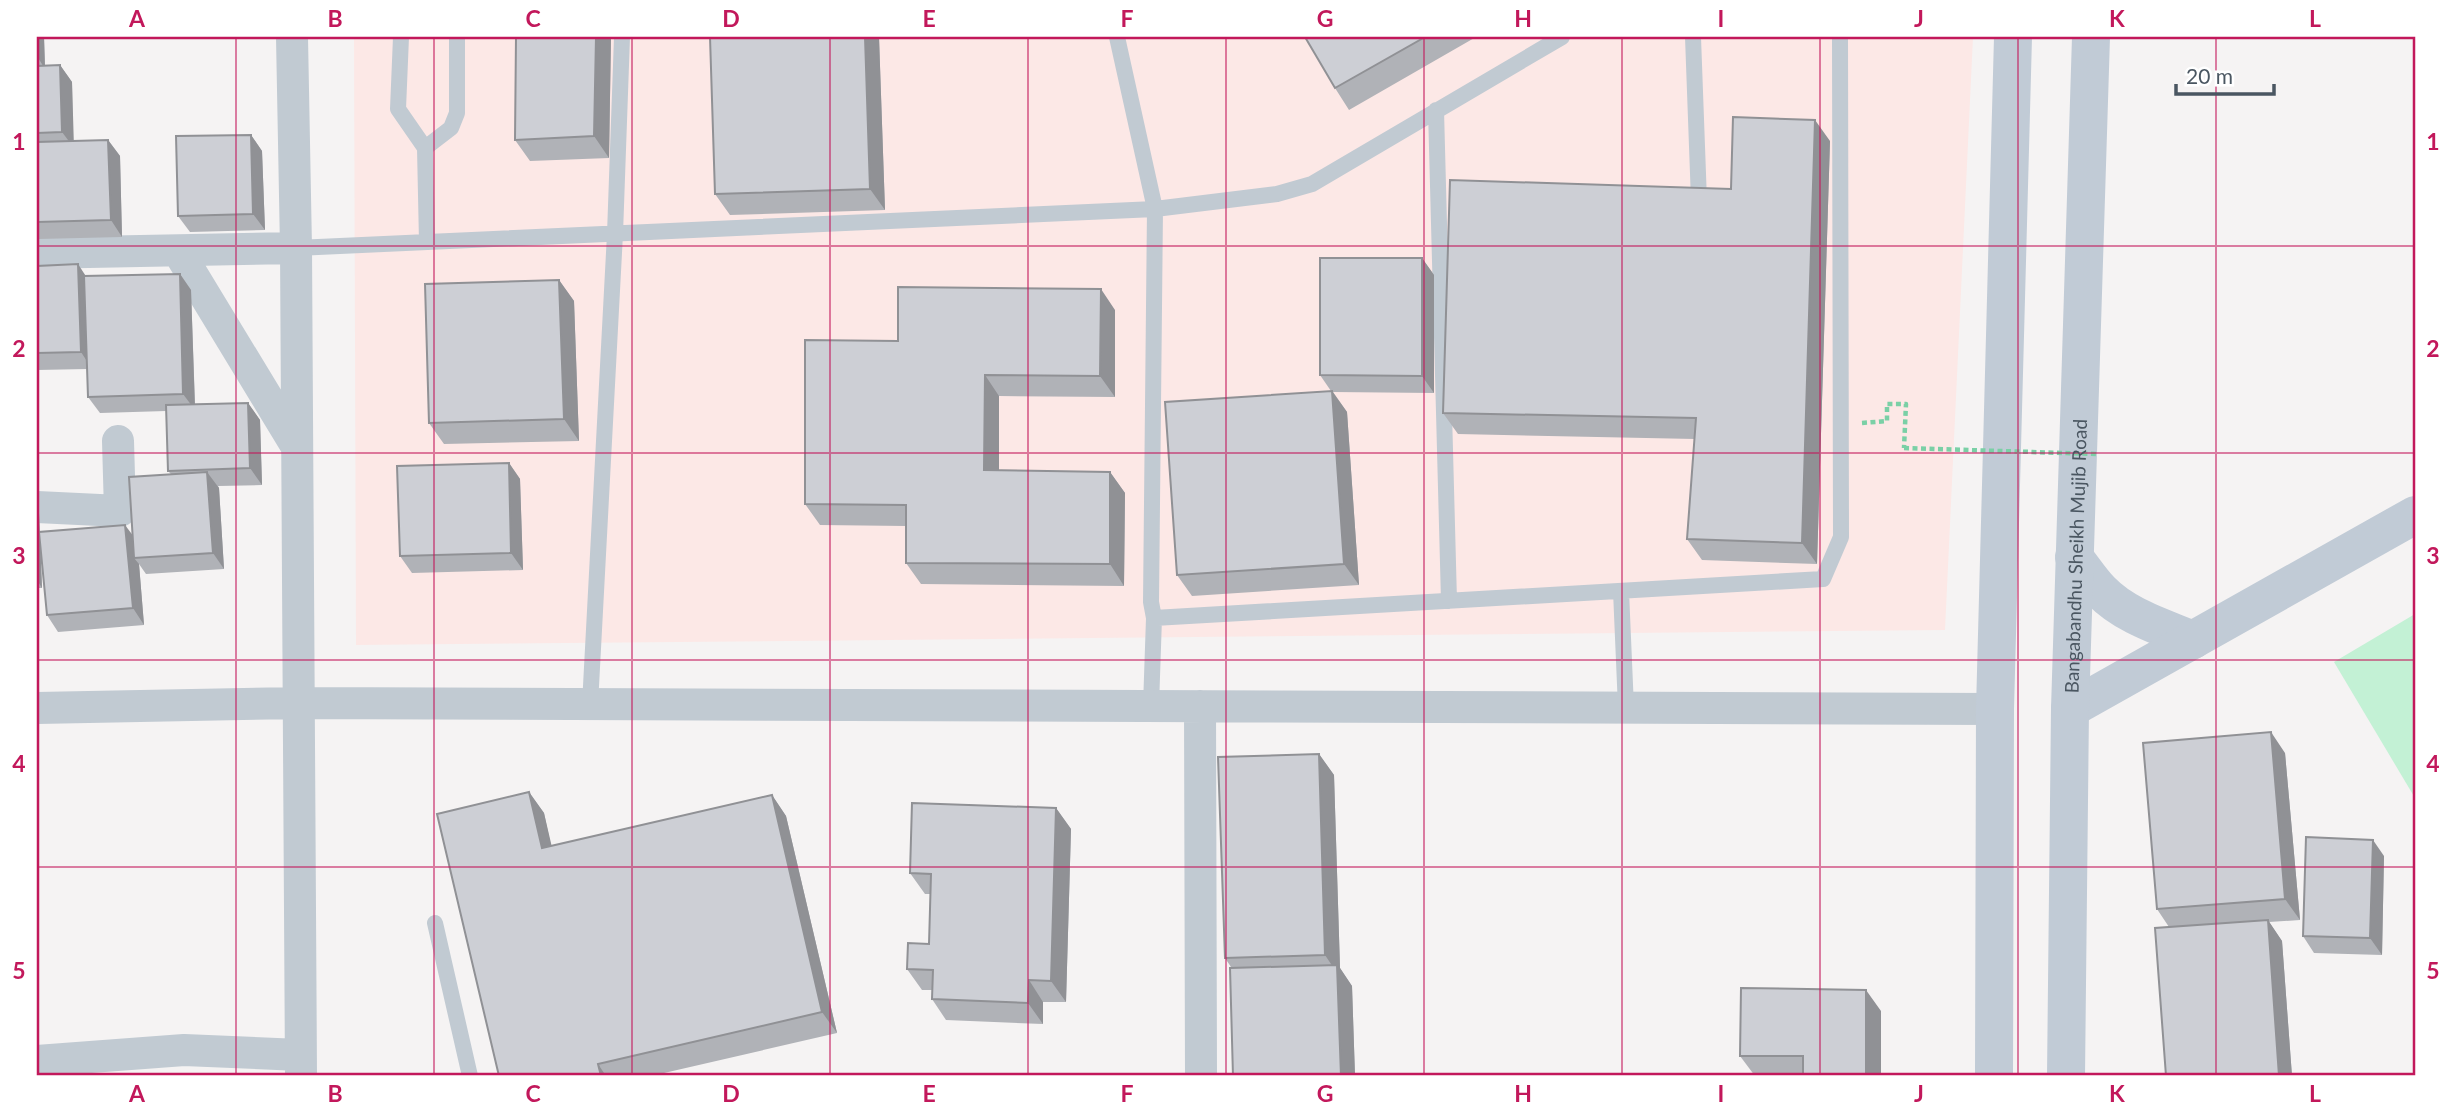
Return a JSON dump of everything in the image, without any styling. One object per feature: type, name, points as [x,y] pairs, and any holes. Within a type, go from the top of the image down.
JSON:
[{"type":"main road","points":[[1994,1076],[1995,709],[2014,37]]},
{"type":"main road","name":"Bangabandhu Sheikh Mujib Road","points":[[2066,1076],[2070,709],[2091,37]]},
{"type":"main road","points":[[2070,709],[2415,515]]},
{"type":"main road","points":[[2074,557],[2102,592],[2120,606],[2146,621],[2193,640]]},
{"type":"street","points":[[37,1061],[184,1050],[300,1066],[296,248],[292,37]]},
{"type":"street","points":[[37,253],[296,248]]},
{"type":"street","points":[[178,251],[297,448]]},
{"type":"street","points":[[37,507],[120,511],[118,441]]},
{"type":"street","points":[[37,708],[299,703],[1995,709]]},
{"type":"street","points":[[1199,706],[1201,1076]]},
{"type":"lane","points":[[401,37],[398,109],[425,148],[427,242]]},
{"type":"lane","points":[[425,148],[451,128],[457,113],[457,37]]},
{"type":"lane","points":[[590,705],[615,234],[622,37]]},
{"type":"lane","points":[[1117,37],[1155,209],[1151,602],[1154,618],[1151,706]]},
{"type":"lane","points":[[296,248],[1155,209],[1257,197],[1312,184],[1562,37]]},
{"type":"lane","points":[[1693,37],[1699,201]]},
{"type":"lane","points":[[1154,618],[1823,579],[1841,537],[1840,37]]},
{"type":"lane","points":[[1436,110],[1449,601]]},
{"type":"lane","points":[[1621,591],[1626,708]]},
{"type":"lane","points":[[435,923],[471,1076]]},
{"type":"path","points":[[1841,425],[1887,421],[1887,404],[1906,404],[1905,447],[2096,454]]},
{"type":"shaded area","points":[[354,37],[1973,37],[1945,630],[356,645]]},
{"type":"green space","points":[[2415,614],[2415,798],[2334,662]]},
{"type":"building","points":[[516,37],[596,37],[594,136],[515,140]]},
{"type":"building","points":[[710,37],[865,37],[870,189],[715,194]]},
{"type":"building","points":[[1305,37],[1425,37],[1335,88]]},
{"type":"building","points":[[60,65],[62,132],[37,133],[37,66]]},
{"type":"building","points":[[1733,117],[1815,120],[1802,543],[1687,539],[1696,418],[1443,413],[1450,180],[1731,189]]},
{"type":"building","points":[[251,135],[253,214],[178,216],[176,136]]},
{"type":"building","points":[[108,140],[111,220],[37,222],[37,142]]},
{"type":"building","points":[[1320,258],[1422,258],[1422,376],[1320,375]]},
{"type":"building","points":[[78,264],[81,352],[37,353],[37,266]]},
{"type":"building","points":[[180,274],[183,394],[88,397],[84,276]]},
{"type":"building","points":[[559,280],[564,419],[429,423],[425,284]]},
{"type":"building","points":[[898,287],[1101,289],[1100,376],[985,375],[984,470],[1110,472],[1110,564],[906,563],[906,505],[805,504],[805,340],[898,341]]},
{"type":"building","points":[[1332,391],[1344,564],[1177,575],[1165,402]]},
{"type":"building","points":[[248,403],[250,468],[168,471],[166,405]]},
{"type":"building","points":[[509,463],[511,553],[400,556],[397,466]]},
{"type":"building","points":[[207,472],[213,553],[134,558],[129,477]]},
{"type":"building","points":[[125,525],[133,608],[47,615],[39,532]]},
{"type":"building","points":[[2271,732],[2285,899],[2157,909],[2143,743]]},
{"type":"building","points":[[1319,754],[1325,955],[1225,958],[1218,757]]},
{"type":"building","points":[[529,792],[542,848],[772,795],[822,1012],[598,1064],[601,1076],[499,1076],[437,814]]},
{"type":"building","points":[[912,803],[1056,808],[1051,981],[1029,980],[1028,1003],[932,999],[933,970],[907,969],[908,943],[929,944],[931,874],[910,873]]},
{"type":"building","points":[[2306,837],[2373,840],[2370,938],[2303,936]]},
{"type":"building","points":[[2268,920],[2279,1076],[2166,1076],[2155,928]]},
{"type":"building","points":[[1337,965],[1341,1076],[1233,1076],[1230,968]]},
{"type":"building","points":[[1741,988],[1866,990],[1866,1076],[1803,1076],[1803,1056],[1740,1056]]}]
